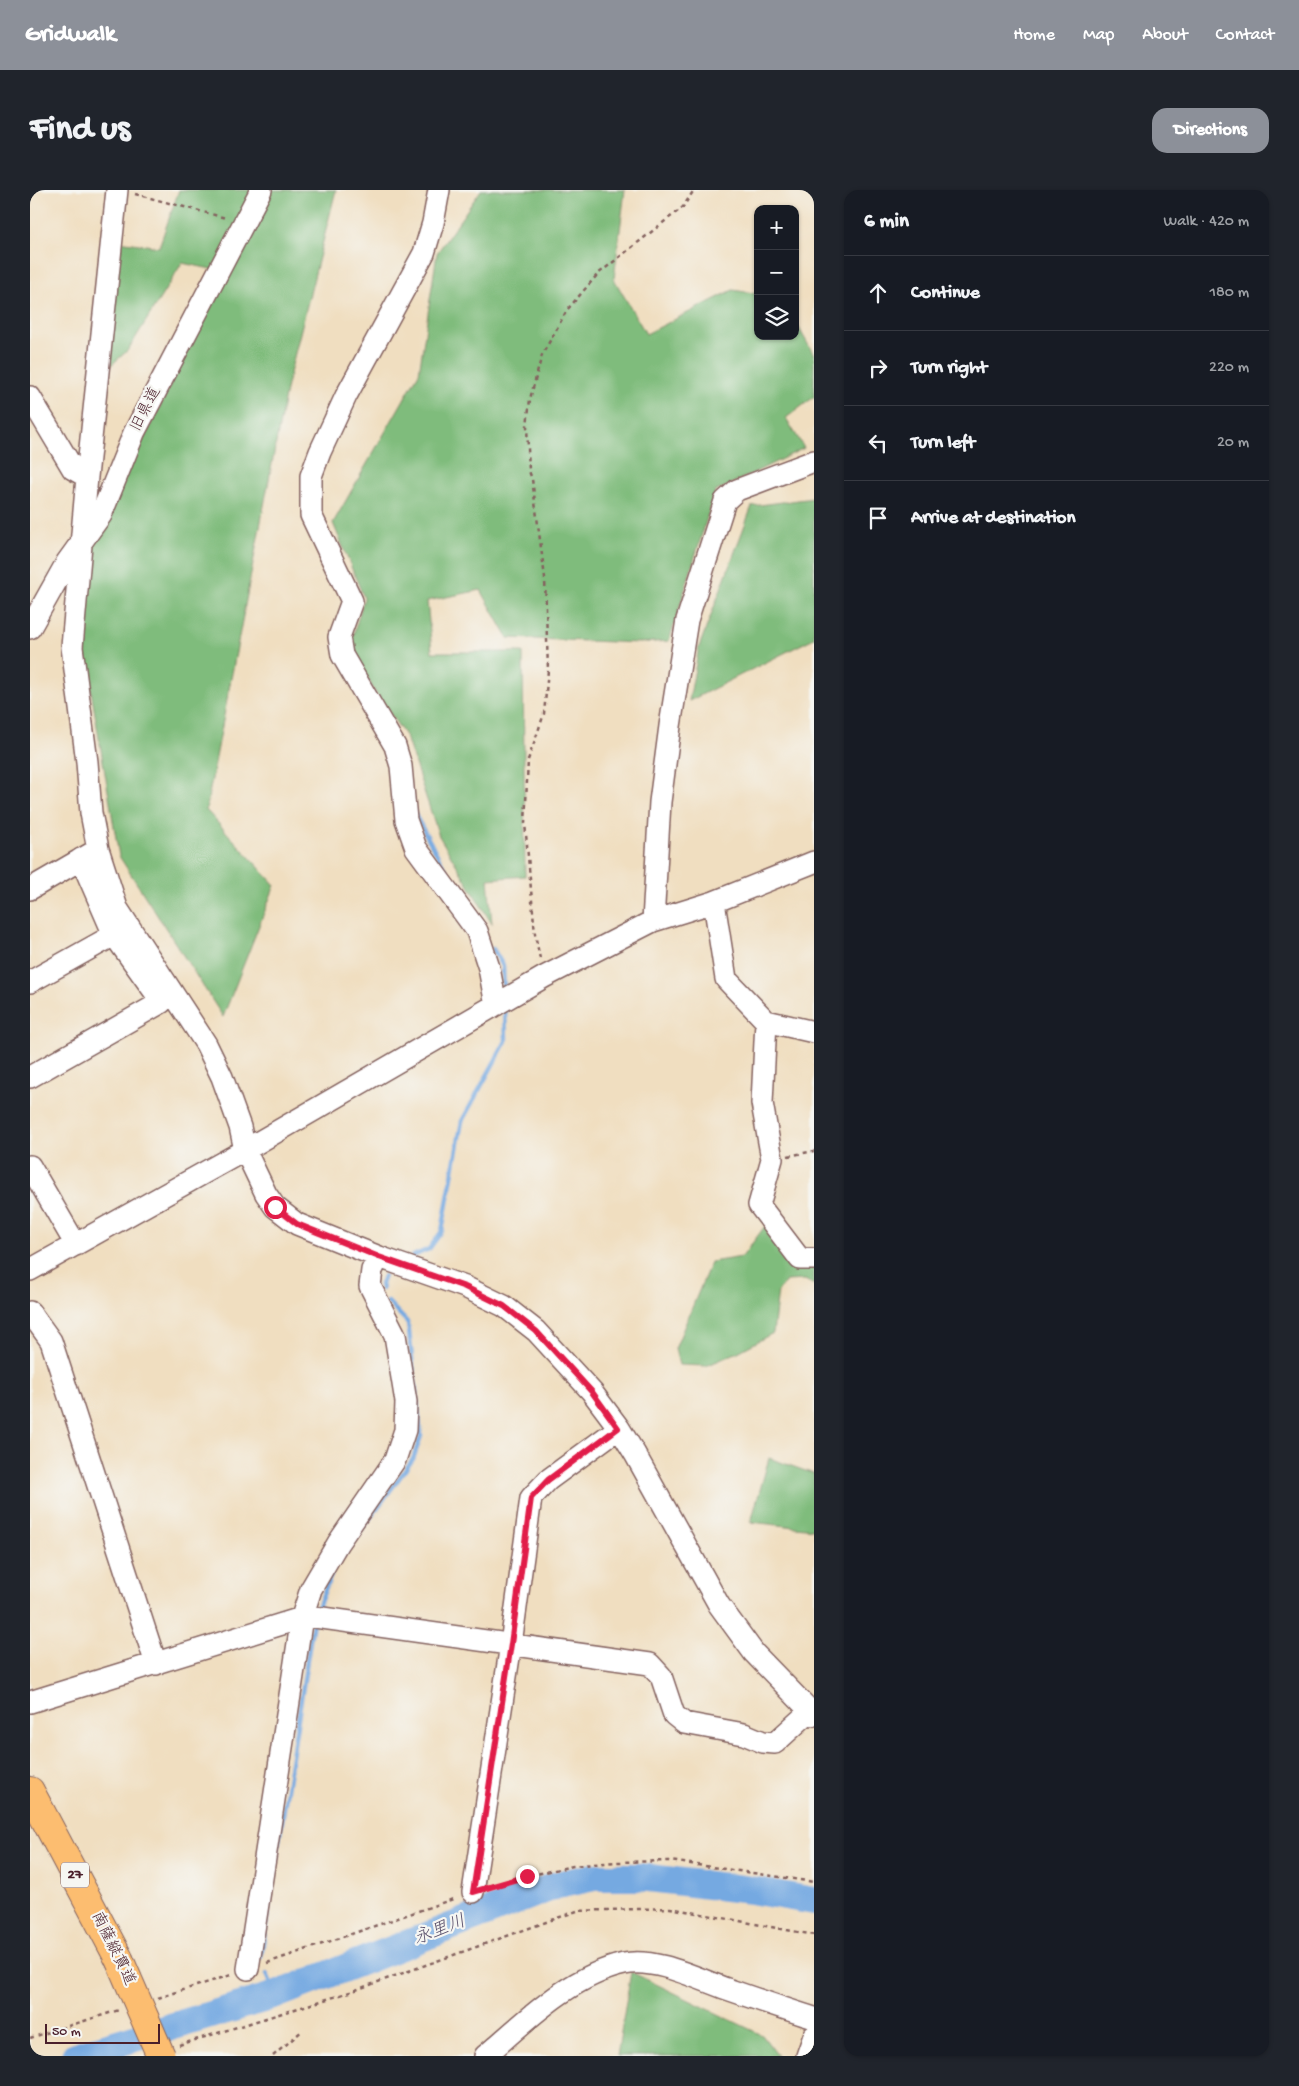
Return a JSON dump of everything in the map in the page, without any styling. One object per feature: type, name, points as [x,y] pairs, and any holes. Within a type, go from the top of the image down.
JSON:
[{"type":"main road","name":"南薩縦貫道","points":[[30,1791],[167,2052]]},
{"type":"street","name":"旧県道","points":[[30,628],[67,562],[101,515],[134,433],[260,190]]},
{"type":"street","points":[[438,190],[433,223],[424,253],[346,396],[320,452],[311,476],[311,515],[352,601],[339,637],[342,656],[395,746],[401,766],[406,820],[416,848],[477,931],[489,968],[503,1001]]},
{"type":"street","points":[[30,1077],[162,1002],[114,935],[90,854],[91,813],[87,762],[72,647],[87,476],[122,191]]},
{"type":"street","points":[[30,397],[72,469],[87,476]]},
{"type":"street","points":[[654,921],[660,802],[687,620],[722,509],[725,501],[737,490],[814,461]]},
{"type":"street","points":[[30,888],[90,854]]},
{"type":"street","points":[[30,1702],[310,1616],[650,1664],[661,1676],[674,1715],[684,1723],[744,1734],[763,1742],[775,1743],[812,1713],[754,1653],[719,1605],[635,1454],[618,1428],[592,1392],[536,1331],[504,1306],[465,1287],[379,1257],[297,1224],[275,1207],[266,1194],[245,1150],[240,1127],[222,1077],[206,1044],[118,908],[90,854]]},
{"type":"street","points":[[30,1270],[245,1150],[544,976],[654,921],[714,902],[814,862]]},
{"type":"street","points":[[714,902],[726,979],[766,1021],[814,1032]]},
{"type":"street","points":[[30,982],[114,935]]},
{"type":"street","points":[[766,1021],[762,1103],[772,1159],[759,1204],[800,1259],[814,1259]]},
{"type":"street","points":[[31,1171],[76,1245]]},
{"type":"street","points":[[248,1969],[310,1616],[311,1589],[338,1543],[395,1460],[405,1430],[406,1402],[395,1335],[370,1286],[372,1270],[379,1257]]},
{"type":"street","points":[[30,1312],[50,1341],[156,1664]]},
{"type":"street","points":[[473,1892],[531,1498],[548,1480],[618,1428]]},
{"type":"street","points":[[485,2056],[554,1998],[601,1972],[625,1964],[650,1964],[674,1970],[814,2018]]},
{"type":"street","points":[[807,2056],[814,2036]]},
{"type":"path","points":[[544,976],[535,934],[525,823],[528,760],[544,714],[548,670],[545,578],[529,462],[527,426],[530,398],[542,354],[567,310],[598,274],[683,207],[694,190]]},
{"type":"path","points":[[122,191],[164,200],[244,224]]},
{"type":"path","points":[[772,1159],[814,1151]]},
{"type":"path","points":[[153,1999],[248,1969],[473,1892],[527,1876],[573,1866],[616,1862],[670,1861],[814,1882]]},
{"type":"path","points":[[167,2052],[350,1992],[577,1911],[670,1908],[814,1935]]},
{"type":"path","points":[[30,2038],[125,2008]]},
{"type":"path","points":[[273,2056],[303,2030]]},
{"type":"green space","points":[[179,190],[336,190],[287,385],[206,810],[275,885],[223,1017],[119,856],[79,620],[93,542],[226,272],[182,263],[128,350],[107,369],[119,241],[159,247]]},
{"type":"green space","points":[[481,190],[625,190],[614,279],[646,334],[733,290],[754,293],[754,340],[799,340],[799,328],[814,355],[814,397],[786,418],[804,448],[715,492],[669,641],[640,643],[508,638],[481,590],[427,601],[432,652],[523,652],[525,876],[488,879],[492,924],[439,836],[406,737],[373,689],[351,643],[364,598],[333,523],[419,373],[437,253]]},
{"type":"green space","points":[[814,498],[814,638],[689,701],[699,647],[752,506]]},
{"type":"green space","points":[[765,1226],[814,1268],[814,1285],[805,1280],[786,1281],[778,1291],[773,1333],[738,1352],[706,1366],[679,1365],[675,1349],[711,1262],[742,1257]]},
{"type":"green space","points":[[769,1458],[814,1474],[814,1529],[751,1522]]},
{"type":"green space","points":[[631,1972],[762,2035],[778,2056],[617,2056]]},
{"type":"waterway","points":[[414,813],[449,876]]},
{"type":"waterway","points":[[493,949],[503,966],[504,994]]},
{"type":"waterway","points":[[413,1256],[429,1249],[442,1231],[462,1121],[506,1041],[505,1007]]},
{"type":"waterway","points":[[382,1289],[381,1284],[384,1276]]},
{"type":"waterway","points":[[341,1558],[413,1459],[421,1436],[408,1323],[388,1302]]},
{"type":"waterway","points":[[316,1612],[331,1575]]},
{"type":"waterway","points":[[261,1956],[313,1622]]},
{"type":"waterway","name":"永里川","points":[[75,2056],[276,1995],[557,1885],[594,1877],[640,1877],[751,1890],[814,1901]]},
{"type":"waterway","points":[[267,1974],[276,1995]]},
{"type":"route","points":[[275,1207],[297,1224],[379,1257],[465,1287],[504,1306],[536,1331],[592,1392],[618,1428],[548,1480],[531,1498],[473,1892],[527,1876]]}]
